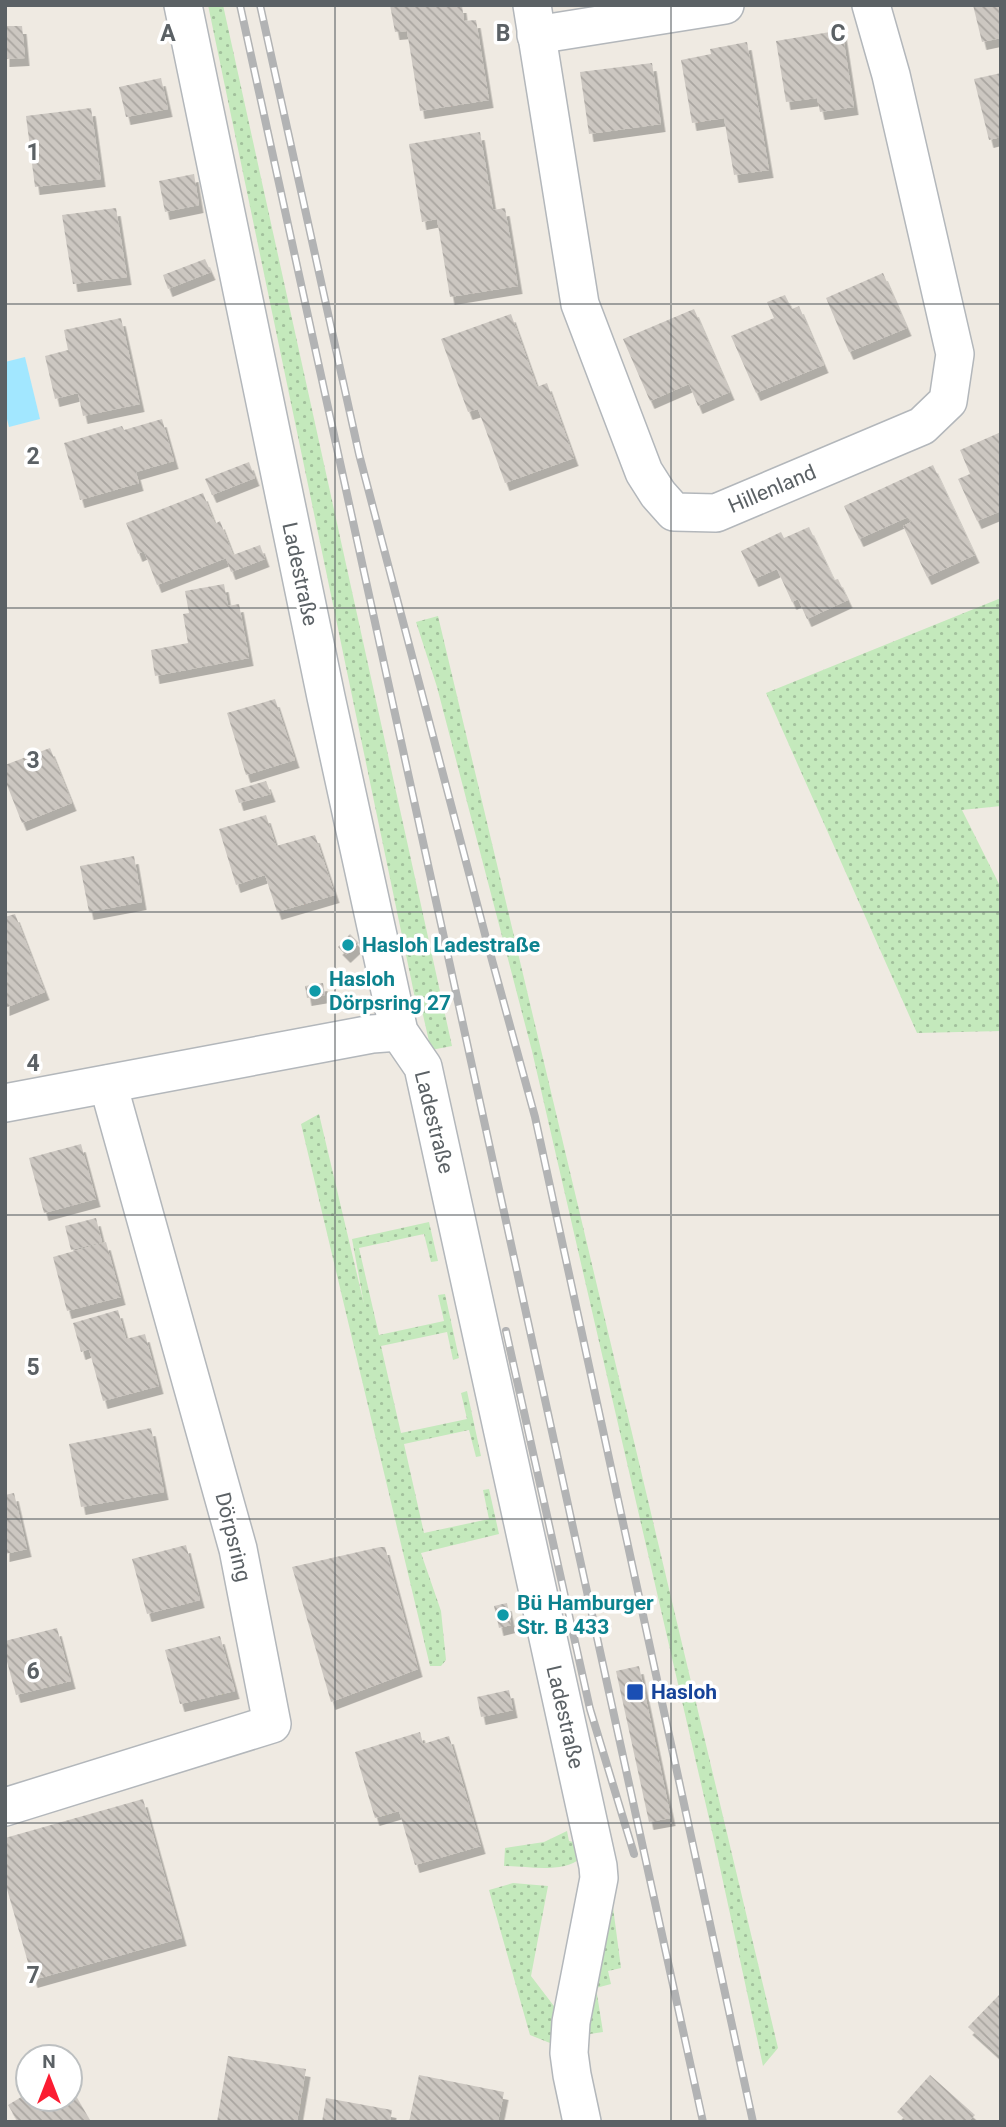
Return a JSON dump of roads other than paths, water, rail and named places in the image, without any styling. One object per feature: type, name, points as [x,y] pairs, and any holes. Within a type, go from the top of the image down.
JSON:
[{"type":"street","name":"Ladestraße","points":[[183,5],[323,684],[399,1032],[423,1068],[598,1866],[599,1878],[570,2027],[569,2053],[582,2122]]},
{"type":"street","name":"Hillenland","points":[[725,5],[534,20],[580,304],[645,472],[658,494],[674,512],[716,513],[922,426],[948,401],[955,354],[891,75],[871,5]]},
{"type":"street","points":[[5,1103],[372,1034],[399,1032]]},
{"type":"street","name":"Dörpsring","points":[[5,1807],[272,1724],[238,1549],[108,1084]]},
{"type":"water","points":[[25,357],[40,419],[9,427],[5,411],[5,362]]},
{"type":"railway","points":[[240,5],[703,2122]]},
{"type":"railway","points":[[260,5],[359,454],[535,1117],[753,2122]]},
{"type":"railway","points":[[506,1331],[590,1709],[634,1854]]},
{"type":"place","name":"Hasloh Ladestraße","points":[[348,945]]},
{"type":"place","name":"Hasloh Dörpsring 27","points":[[315,991]]},
{"type":"place","name":"Bü Hamburger Str. B 433","points":[[503,1615]]},
{"type":"place","name":"Hasloh","points":[[635,1692]]}]
